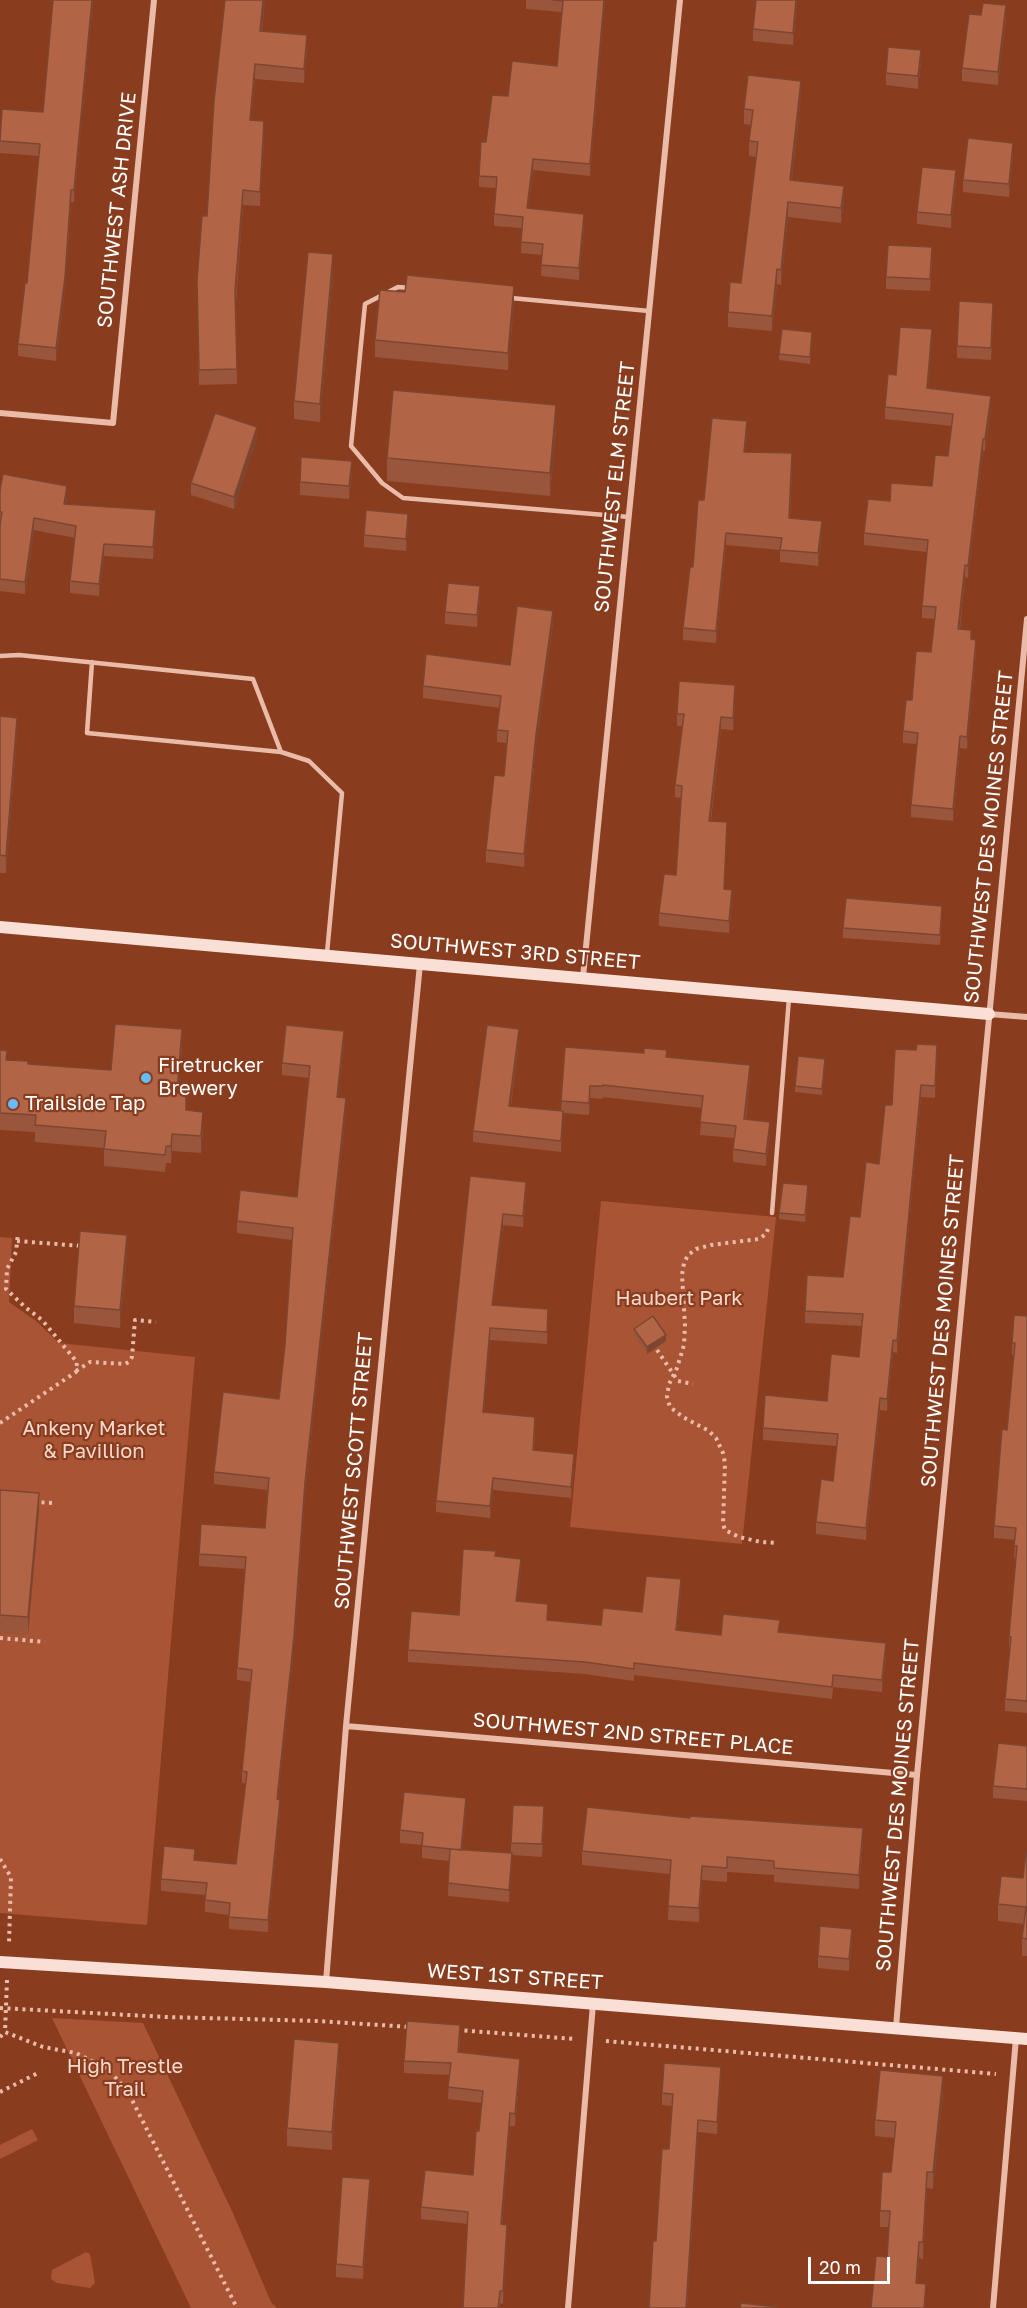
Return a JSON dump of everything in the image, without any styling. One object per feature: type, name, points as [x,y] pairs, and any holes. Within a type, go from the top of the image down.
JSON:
[{"type":"main road","name":"SOUTHWEST 3RD STREET","points":[[0,927],[988,1014]]},
{"type":"main road","name":"WEST 1ST STREET","points":[[0,1962],[326,1982],[1022,2038]]},
{"type":"street","name":"SOUTHWEST ASH DRIVE","points":[[0,413],[113,423],[154,0]]},
{"type":"street","name":"SOUTHWEST ELM STREET","points":[[583,977],[680,0]]},
{"type":"street","name":"SOUTHWEST DES MOINES STREET","points":[[896,2027],[916,1775],[1027,619]]},
{"type":"street","name":"SOUTHWEST SCOTT STREET","points":[[326,1982],[346,1726],[420,963]]},
{"type":"street","name":"SOUTHWEST 3RD STREET","points":[[988,1014],[1027,1017]]},
{"type":"street","name":"SOUTHWEST 2ND STREET PLACE","points":[[346,1726],[916,1775]]},
{"type":"street","points":[[568,2308],[593,2002]]},
{"type":"street","points":[[993,2308],[1013,2076],[1022,2038]]},
{"type":"lane","points":[[422,289],[398,287],[365,304],[351,446],[382,483],[403,498],[629,517]]},
{"type":"lane","points":[[506,297],[649,311]]},
{"type":"lane","points":[[0,656],[19,655],[253,679],[281,752]]},
{"type":"lane","points":[[92,662],[87,733],[281,752],[309,761],[342,793],[327,956]]},
{"type":"lane","points":[[772,1213],[789,996]]},
{"type":"path","points":[[772,1213],[766,1234],[759,1239],[711,1245],[696,1249],[688,1255],[682,1275],[684,1345],[667,1391],[670,1407],[709,1431],[716,1438],[723,1453],[726,1472],[723,1524],[725,1530],[739,1537],[778,1543]]},
{"type":"path","points":[[18,1233],[16,1252],[8,1269],[6,1289],[42,1320],[71,1353],[77,1362],[76,1372]]},
{"type":"path","points":[[17,1241],[88,1246]]},
{"type":"path","points":[[0,1423],[90,1362],[125,1364],[129,1362],[132,1357],[135,1320],[156,1322]]},
{"type":"path","points":[[657,1350],[678,1381],[693,1384]]},
{"type":"path","points":[[33,1502],[54,1503]]},
{"type":"path","points":[[0,1638],[45,1642]]},
{"type":"path","points":[[0,1859],[11,1877],[9,1936]]},
{"type":"path","points":[[5,2032],[2,2008],[6,1991]]},
{"type":"path","points":[[2,2008],[166,2017],[319,2021],[414,2028]]},
{"type":"path","points":[[450,2030],[1013,2076]]},
{"type":"path","points":[[0,2037],[5,2032]]},
{"type":"path","points":[[5,2032],[43,2047],[76,2053],[108,2069],[128,2092],[237,2308]]},
{"type":"path","points":[[0,2092],[38,2073]]},
{"type":"green space","name":"Haubert Park","points":[[601,1201],[776,1217],[742,1544],[570,1527]]},
{"type":"green space","name":"Ankeny Market & Pavillion","points":[[0,1237],[12,1238],[9,1302],[36,1321],[59,1343],[195,1357],[147,1925],[0,1913]]},
{"type":"green space","name":"High Trestle Trail","points":[[52,2018],[143,2023],[232,2211],[271,2302],[277,2308],[191,2308]]},
{"type":"green space","points":[[32,2129],[38,2140],[0,2159],[0,2145]]},
{"type":"green space","points":[[86,2252],[90,2254],[95,2283],[90,2288],[57,2283],[51,2279],[52,2270]]},
{"type":"building","points":[[53,0],[92,0],[56,348],[18,344],[25,283],[27,283],[40,144],[0,141],[2,109],[43,112]]},
{"type":"building","points":[[225,0],[263,0],[260,31],[307,35],[304,69],[255,64],[250,120],[264,121],[260,192],[243,190],[235,291],[237,369],[199,370],[197,280],[202,216],[207,216],[214,101]]},
{"type":"building","points":[[553,0],[604,0],[590,164],[533,159],[527,208],[584,214],[579,268],[541,265],[543,244],[521,242],[523,217],[494,214],[497,177],[479,176],[481,142],[486,142],[492,95],[508,96],[512,61],[557,66],[563,1]]},
{"type":"building","points":[[756,0],[796,0],[793,33],[753,29]]},
{"type":"building","points":[[983,3],[1006,5],[998,72],[962,68],[969,14],[981,15]]},
{"type":"building","points":[[888,47],[921,50],[918,76],[886,73]]},
{"type":"building","points":[[748,75],[801,81],[790,180],[844,186],[841,208],[788,202],[781,270],[777,269],[772,316],[728,312],[730,282],[741,283],[758,142],[749,141],[753,110],[744,109]]},
{"type":"building","points":[[968,138],[1013,143],[1009,184],[963,180]]},
{"type":"building","points":[[922,167],[956,170],[951,215],[917,212]]},
{"type":"building","points":[[888,245],[932,247],[930,279],[886,277]]},
{"type":"building","points":[[308,252],[333,254],[320,404],[294,401]]},
{"type":"building","points":[[407,275],[514,286],[508,353],[375,340],[380,290],[405,292]]},
{"type":"building","points":[[959,301],[993,303],[991,348],[957,346]]},
{"type":"building","points":[[900,327],[932,329],[927,388],[991,396],[985,439],[983,439],[968,566],[965,565],[958,629],[971,630],[971,639],[976,640],[967,737],[960,736],[953,809],[911,805],[918,733],[903,731],[906,700],[912,700],[916,651],[931,652],[936,607],[922,606],[928,540],[864,533],[868,499],[890,501],[891,483],[932,486],[935,455],[948,456],[953,414],[885,407],[888,374],[896,375]]},
{"type":"building","points":[[782,329],[812,332],[810,357],[779,354]]},
{"type":"building","points":[[393,390],[556,405],[550,473],[387,458]]},
{"type":"building","points":[[215,413],[257,427],[234,497],[191,483]]},
{"type":"building","points":[[712,418],[747,421],[744,452],[792,453],[789,518],[822,521],[818,553],[780,550],[782,538],[726,533],[716,631],[683,628],[690,567],[693,567],[698,500],[704,500]]},
{"type":"building","points":[[301,457],[352,461],[349,486],[300,482]]},
{"type":"building","points":[[3,474],[67,486],[64,504],[156,510],[153,547],[104,544],[99,584],[70,581],[76,526],[34,518],[25,582],[0,579],[2,512],[0,512],[0,490]]},
{"type":"building","points":[[366,510],[408,514],[406,539],[364,535]]},
{"type":"building","points":[[448,583],[480,586],[477,615],[445,612]]},
{"type":"building","points":[[517,606],[553,611],[536,734],[524,854],[486,850],[494,775],[504,776],[508,731],[497,730],[501,696],[423,686],[426,654],[510,665]]},
{"type":"building","points":[[679,681],[735,685],[733,718],[721,717],[709,821],[727,822],[724,889],[732,890],[729,921],[659,913],[664,874],[676,875],[682,786],[675,785],[684,714],[677,714]]},
{"type":"building","points":[[0,716],[17,718],[6,856],[0,855]]},
{"type":"building","points":[[846,898],[942,906],[940,935],[843,928]]},
{"type":"building","points":[[115,1024],[182,1029],[177,1093],[186,1094],[186,1110],[203,1112],[201,1136],[172,1134],[171,1146],[166,1146],[165,1155],[104,1149],[106,1131],[35,1125],[36,1115],[0,1113],[0,1050],[7,1051],[6,1060],[28,1061],[28,1064],[111,1070]]},
{"type":"building","points":[[286,1025],[344,1031],[337,1097],[346,1098],[305,1482],[294,1636],[277,1799],[280,1800],[268,1920],[229,1917],[230,1903],[205,1900],[207,1883],[161,1879],[164,1846],[195,1849],[194,1860],[236,1864],[247,1772],[242,1771],[252,1670],[237,1668],[246,1557],[199,1554],[201,1524],[265,1528],[269,1478],[214,1472],[223,1392],[279,1399],[293,1228],[237,1221],[240,1190],[297,1197],[310,1066],[282,1063]]},
{"type":"building","points":[[487,1025],[519,1029],[509,1106],[563,1111],[561,1141],[473,1131]]},
{"type":"building","points":[[917,1044],[937,1045],[935,1086],[921,1085],[897,1341],[893,1340],[887,1399],[880,1398],[866,1528],[816,1522],[821,1479],[833,1481],[838,1434],[763,1428],[765,1395],[827,1401],[831,1354],[859,1357],[863,1314],[805,1311],[807,1275],[843,1277],[850,1216],[860,1217],[866,1162],[879,1164],[885,1105],[892,1105],[895,1049],[916,1050]]},
{"type":"building","points":[[565,1047],[644,1053],[644,1048],[667,1050],[666,1057],[750,1065],[744,1119],[770,1122],[766,1154],[733,1149],[736,1126],[700,1122],[703,1096],[603,1085],[590,1086],[589,1103],[561,1101]]},
{"type":"building","points":[[798,1056],[825,1059],[822,1089],[795,1086]]},
{"type":"building","points":[[470,1176],[526,1182],[523,1216],[503,1214],[492,1305],[548,1309],[547,1332],[490,1328],[483,1412],[535,1417],[533,1450],[574,1454],[571,1487],[493,1478],[490,1506],[436,1501]]},
{"type":"building","points":[[783,1183],[808,1185],[805,1215],[779,1213]]},
{"type":"building","points":[[80,1231],[127,1235],[120,1310],[74,1306]]},
{"type":"building","points":[[1014,1315],[1027,1316],[1027,1701],[1005,1699],[1017,1546],[1014,1546],[1016,1528],[994,1526],[1002,1429],[1007,1430],[1015,1343],[1012,1343]]},
{"type":"building","points":[[653,1316],[666,1335],[647,1347],[634,1329]]},
{"type":"building","points":[[0,1490],[39,1493],[28,1617],[0,1615]]},
{"type":"building","points":[[463,1549],[496,1551],[495,1556],[521,1559],[516,1601],[548,1604],[547,1620],[601,1625],[603,1608],[642,1612],[646,1576],[681,1579],[676,1630],[721,1635],[723,1614],[780,1620],[778,1632],[886,1643],[882,1680],[833,1675],[832,1687],[634,1663],[634,1669],[585,1662],[408,1650],[411,1611],[459,1615]]},
{"type":"building","points":[[998,1743],[1027,1746],[1027,1789],[993,1786]]},
{"type":"building","points":[[404,1792],[466,1798],[461,1850],[422,1846],[423,1833],[400,1830]]},
{"type":"building","points":[[513,1805],[544,1806],[542,1844],[511,1843]]},
{"type":"building","points":[[587,1807],[690,1818],[690,1816],[863,1828],[859,1875],[774,1868],[774,1861],[727,1857],[727,1868],[702,1866],[699,1908],[668,1906],[671,1860],[582,1851]]},
{"type":"building","points":[[450,1849],[512,1853],[509,1890],[448,1883]]},
{"type":"building","points":[[1026,1852],[1027,1939],[1022,1938],[1026,1907],[998,1904],[1001,1876],[1023,1878]]},
{"type":"building","points":[[820,1926],[852,1929],[849,1959],[818,1956]]},
{"type":"building","points":[[407,2021],[460,2025],[458,2052],[520,2059],[515,2114],[510,2113],[501,2224],[507,2225],[503,2291],[500,2291],[498,2308],[463,2308],[468,2212],[421,2207],[425,2170],[473,2175],[476,2131],[479,2131],[483,2091],[448,2087],[451,2063],[404,2061]]},
{"type":"building","points":[[294,2039],[339,2043],[332,2132],[287,2128]]},
{"type":"building","points":[[664,2063],[721,2067],[717,2122],[698,2120],[686,2308],[649,2308],[662,2149],[669,2149],[673,2094],[662,2093]]},
{"type":"building","points":[[880,2070],[943,2076],[933,2172],[927,2172],[923,2242],[919,2242],[916,2283],[926,2284],[924,2308],[871,2308],[876,2256],[887,2257],[890,2211],[880,2211],[882,2172],[891,2172],[896,2122],[875,2120]]},
{"type":"building","points":[[342,2177],[370,2179],[363,2267],[336,2264]]},
{"type":"building","points":[[741,2303],[777,2307],[777,2308],[740,2308]]},
{"type":"place","name":"Firetrucker Brewery","points":[[146,1078]]},
{"type":"place","name":"Trailside Tap","points":[[13,1104]]}]
